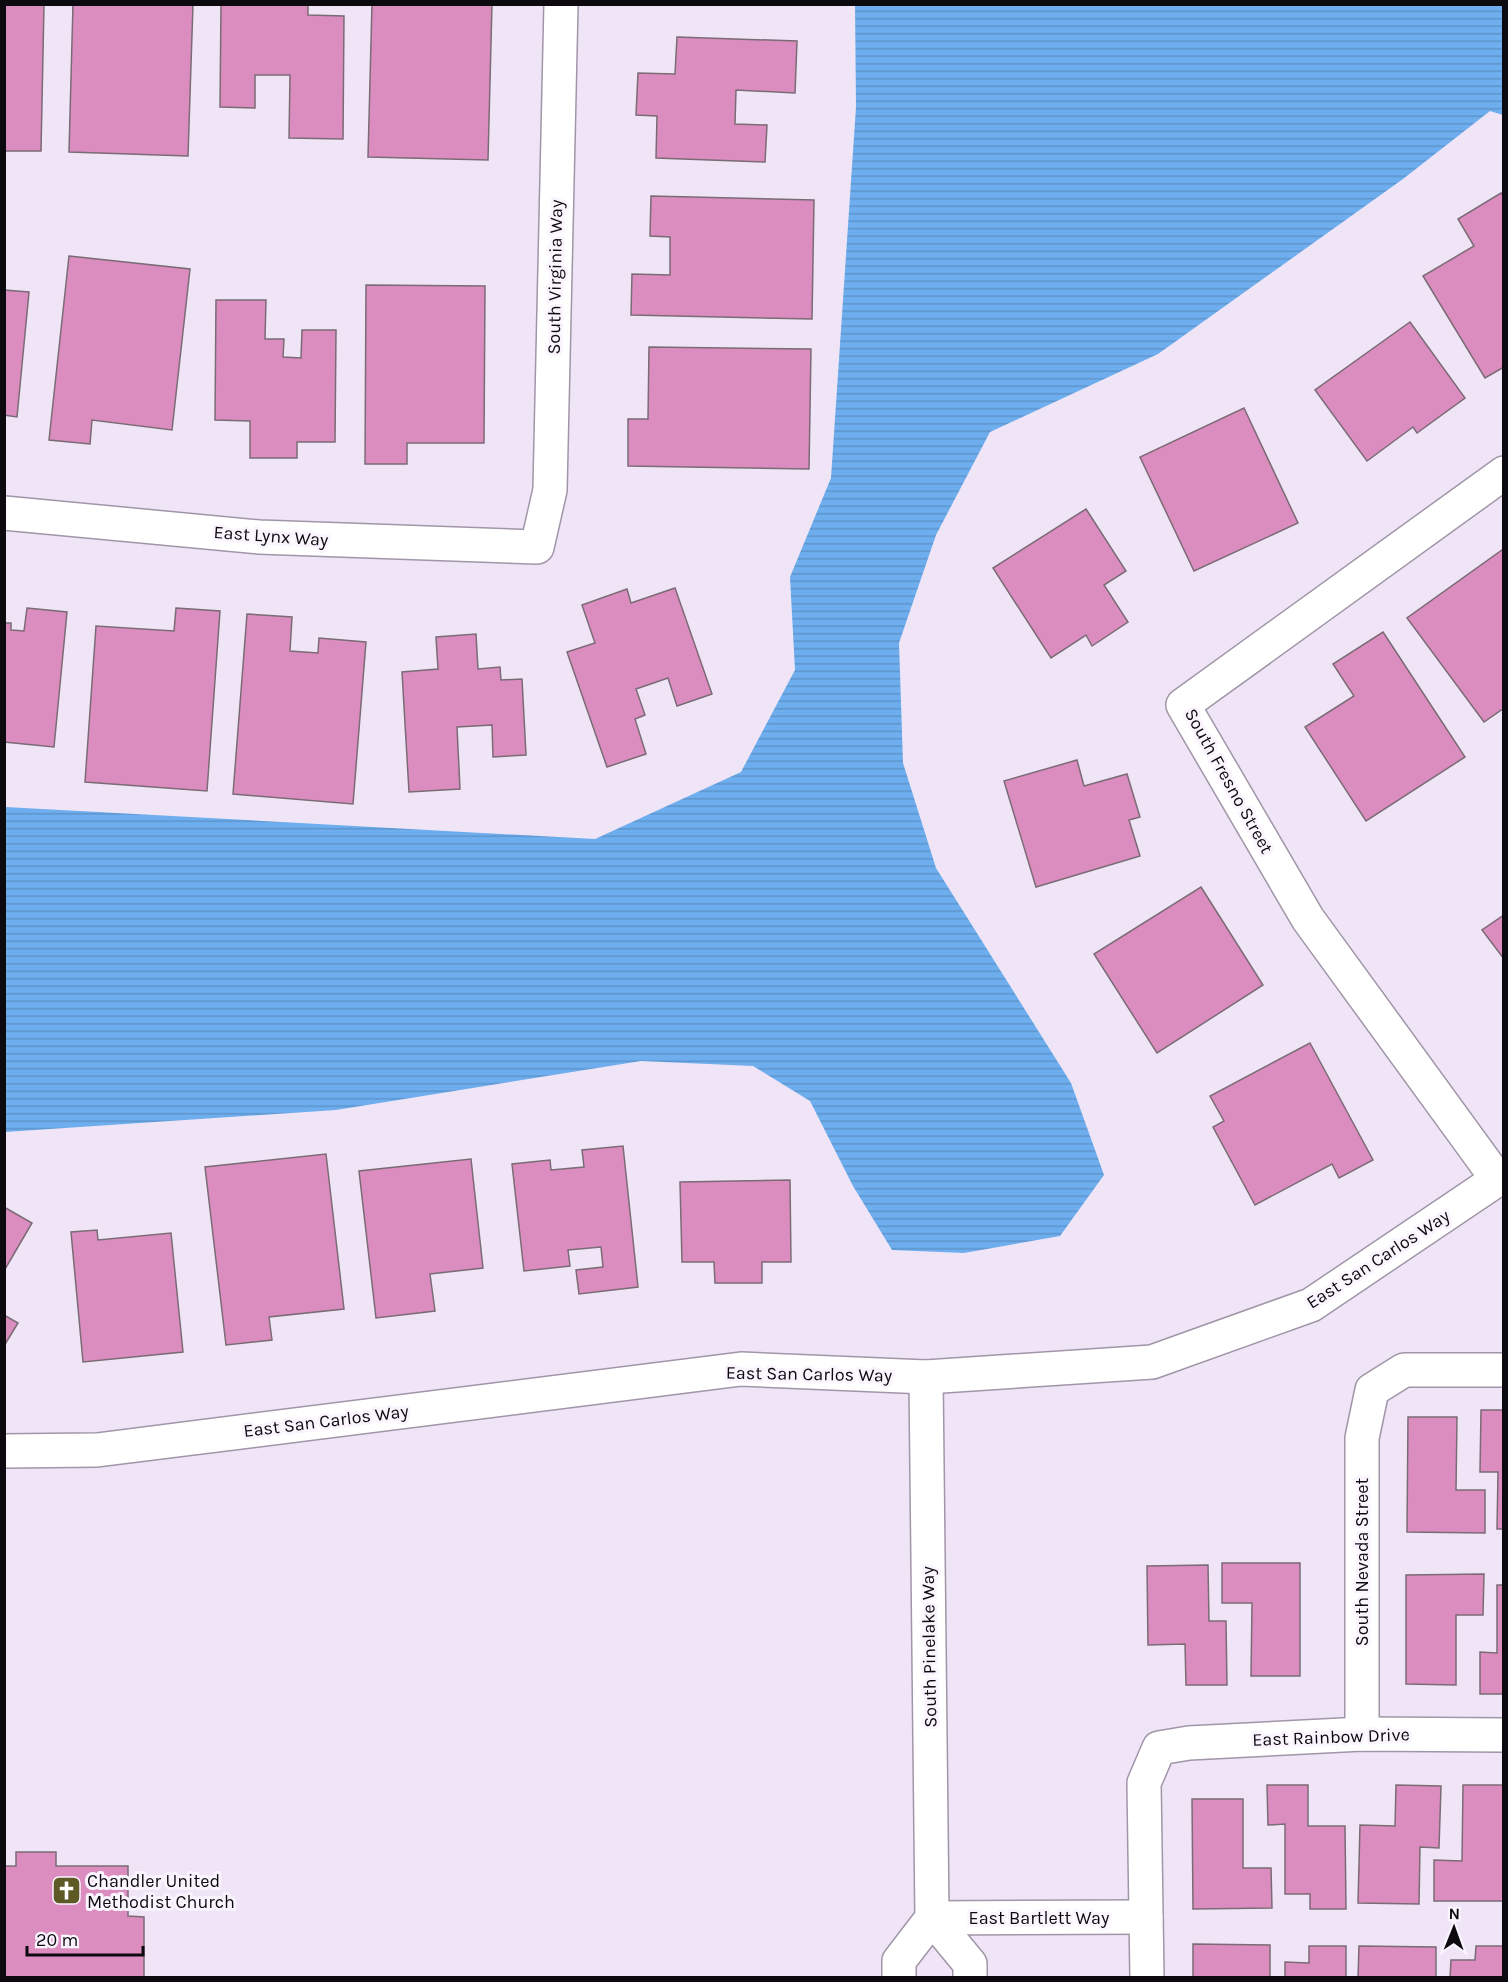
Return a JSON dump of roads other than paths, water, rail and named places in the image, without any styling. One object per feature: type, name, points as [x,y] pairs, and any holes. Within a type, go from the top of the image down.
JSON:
[{"type":"street","name":"South Virginia Way","points":[[537,547],[550,490],[561,4]]},
{"type":"street","name":"South Fresno Street","points":[[1500,1178],[1308,919],[1183,705],[1503,473]]},
{"type":"street","name":"East Lynx Way","points":[[4,513],[259,537],[537,547]]},
{"type":"street","name":"East San Carlos Way","points":[[4,1451],[97,1450],[741,1369],[926,1377],[1152,1362],[1311,1305],[1500,1178]]},
{"type":"street","name":"South Nevada Street","points":[[1362,1734],[1362,1438],[1372,1390],[1404,1370],[1503,1370]]},
{"type":"street","name":"South Pinelake Way","points":[[926,1377],[932,1918]]},
{"type":"street","name":"East Rainbow Drive","points":[[1146,1917],[1143,1783],[1159,1749],[1190,1743],[1362,1734],[1503,1734]]},
{"type":"street","name":"East Bartlett Way","points":[[932,1918],[1146,1917]]},
{"type":"street","points":[[1146,1917],[1147,1977]]},
{"type":"street","points":[[899,1977],[899,1961],[932,1918],[970,1964],[970,1977]]},
{"type":"water","points":[[855,5],[1503,5],[1503,115],[1490,111],[1403,179],[1158,354],[990,432],[936,535],[899,643],[903,763],[936,868],[1071,1083],[1104,1175],[1060,1236],[964,1253],[892,1250],[853,1186],[810,1101],[753,1066],[641,1061],[336,1110],[5,1132],[5,807],[595,839],[741,772],[795,670],[790,577],[831,478],[856,107]]},
{"type":"place","name":"Chandler United Methodist Church","points":[[66,1891]]}]
